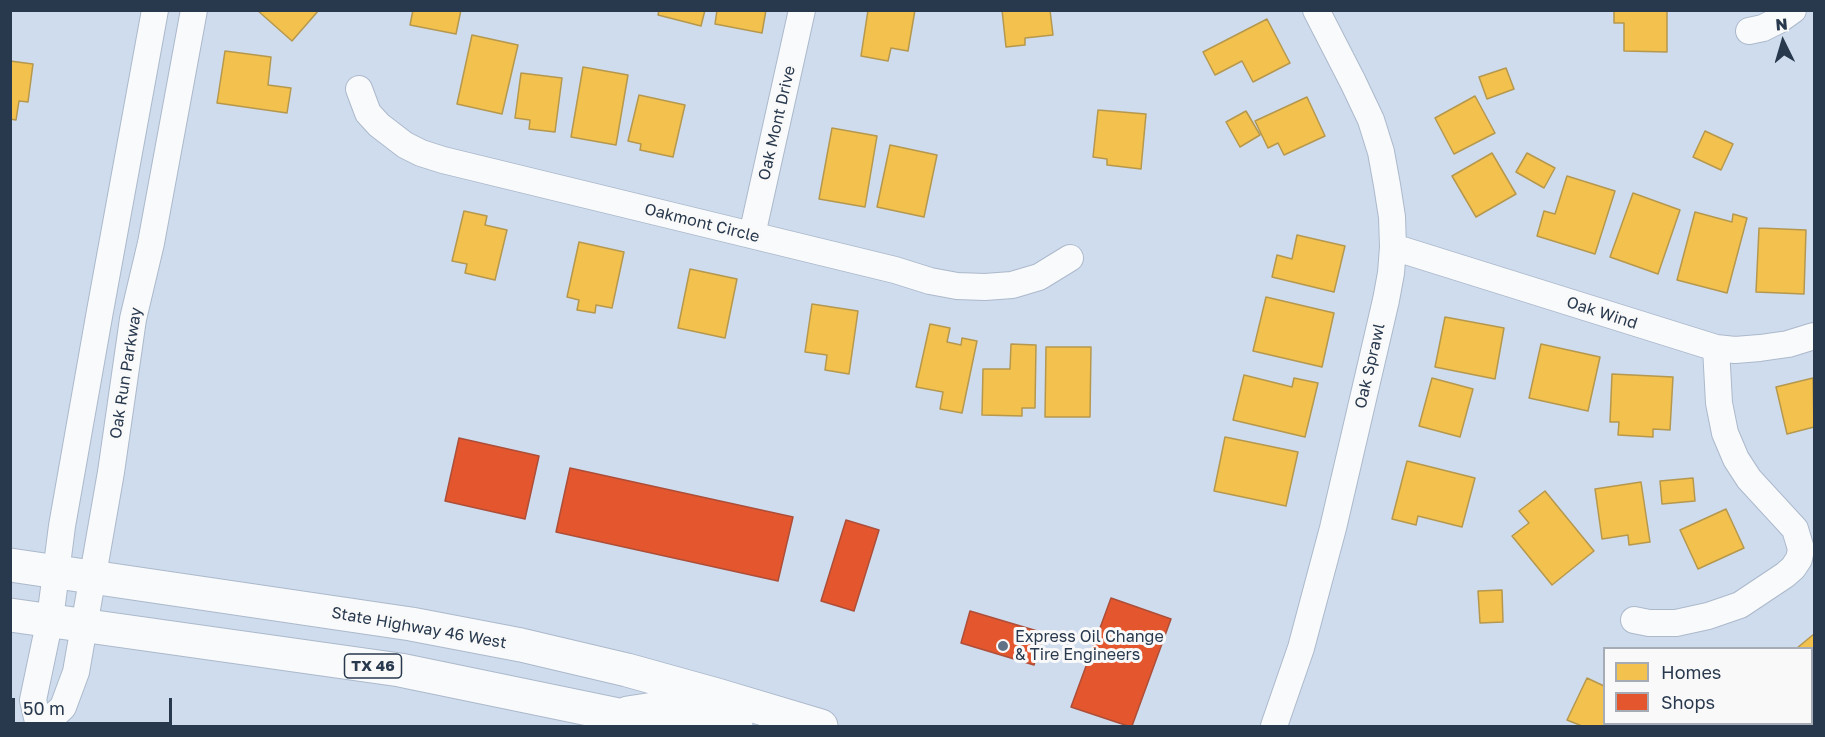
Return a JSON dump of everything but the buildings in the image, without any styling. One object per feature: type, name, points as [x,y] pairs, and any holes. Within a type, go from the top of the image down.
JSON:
[{"type":"main road","name":"State Highway 46 West","points":[[10,565],[411,624],[521,645],[627,670],[821,726]]},
{"type":"main road","name":"TX 46","points":[[10,615],[400,670],[618,715],[659,726]]},
{"type":"main road","points":[[618,715],[660,708],[678,709],[736,726]]},
{"type":"street","name":"Oak Run Parkway","points":[[155,10],[62,526],[50,619],[33,700],[41,726],[63,707],[76,672],[111,472],[133,319],[151,243],[194,10]]},
{"type":"street","name":"Oak Mont Drive","points":[[752,235],[802,10]]},
{"type":"street","name":"Oak Sprawl","points":[[1274,726],[1300,648],[1333,528],[1386,300],[1393,247],[1392,217],[1387,185],[1381,152],[1371,120],[1316,10]]},
{"type":"street","points":[[1749,31],[1779,20],[1793,10]]},
{"type":"street","name":"Oakmont Circle","points":[[359,89],[368,113],[379,125],[405,145],[421,153],[895,270],[930,281],[957,286],[1012,285],[1039,277],[1070,258]]},
{"type":"street","name":"Oak Wind","points":[[1393,247],[1716,348],[1735,350],[1760,348],[1788,344],[1815,336]]},
{"type":"street","points":[[1634,620],[1649,623],[1676,623],[1708,616],[1740,605],[1785,575],[1799,559],[1801,549],[1795,529],[1749,479],[1736,459],[1725,433],[1719,403],[1716,348]]},
{"type":"place","name":"Express Oil Change & Tire Engineers","points":[[1003,646]]}]
